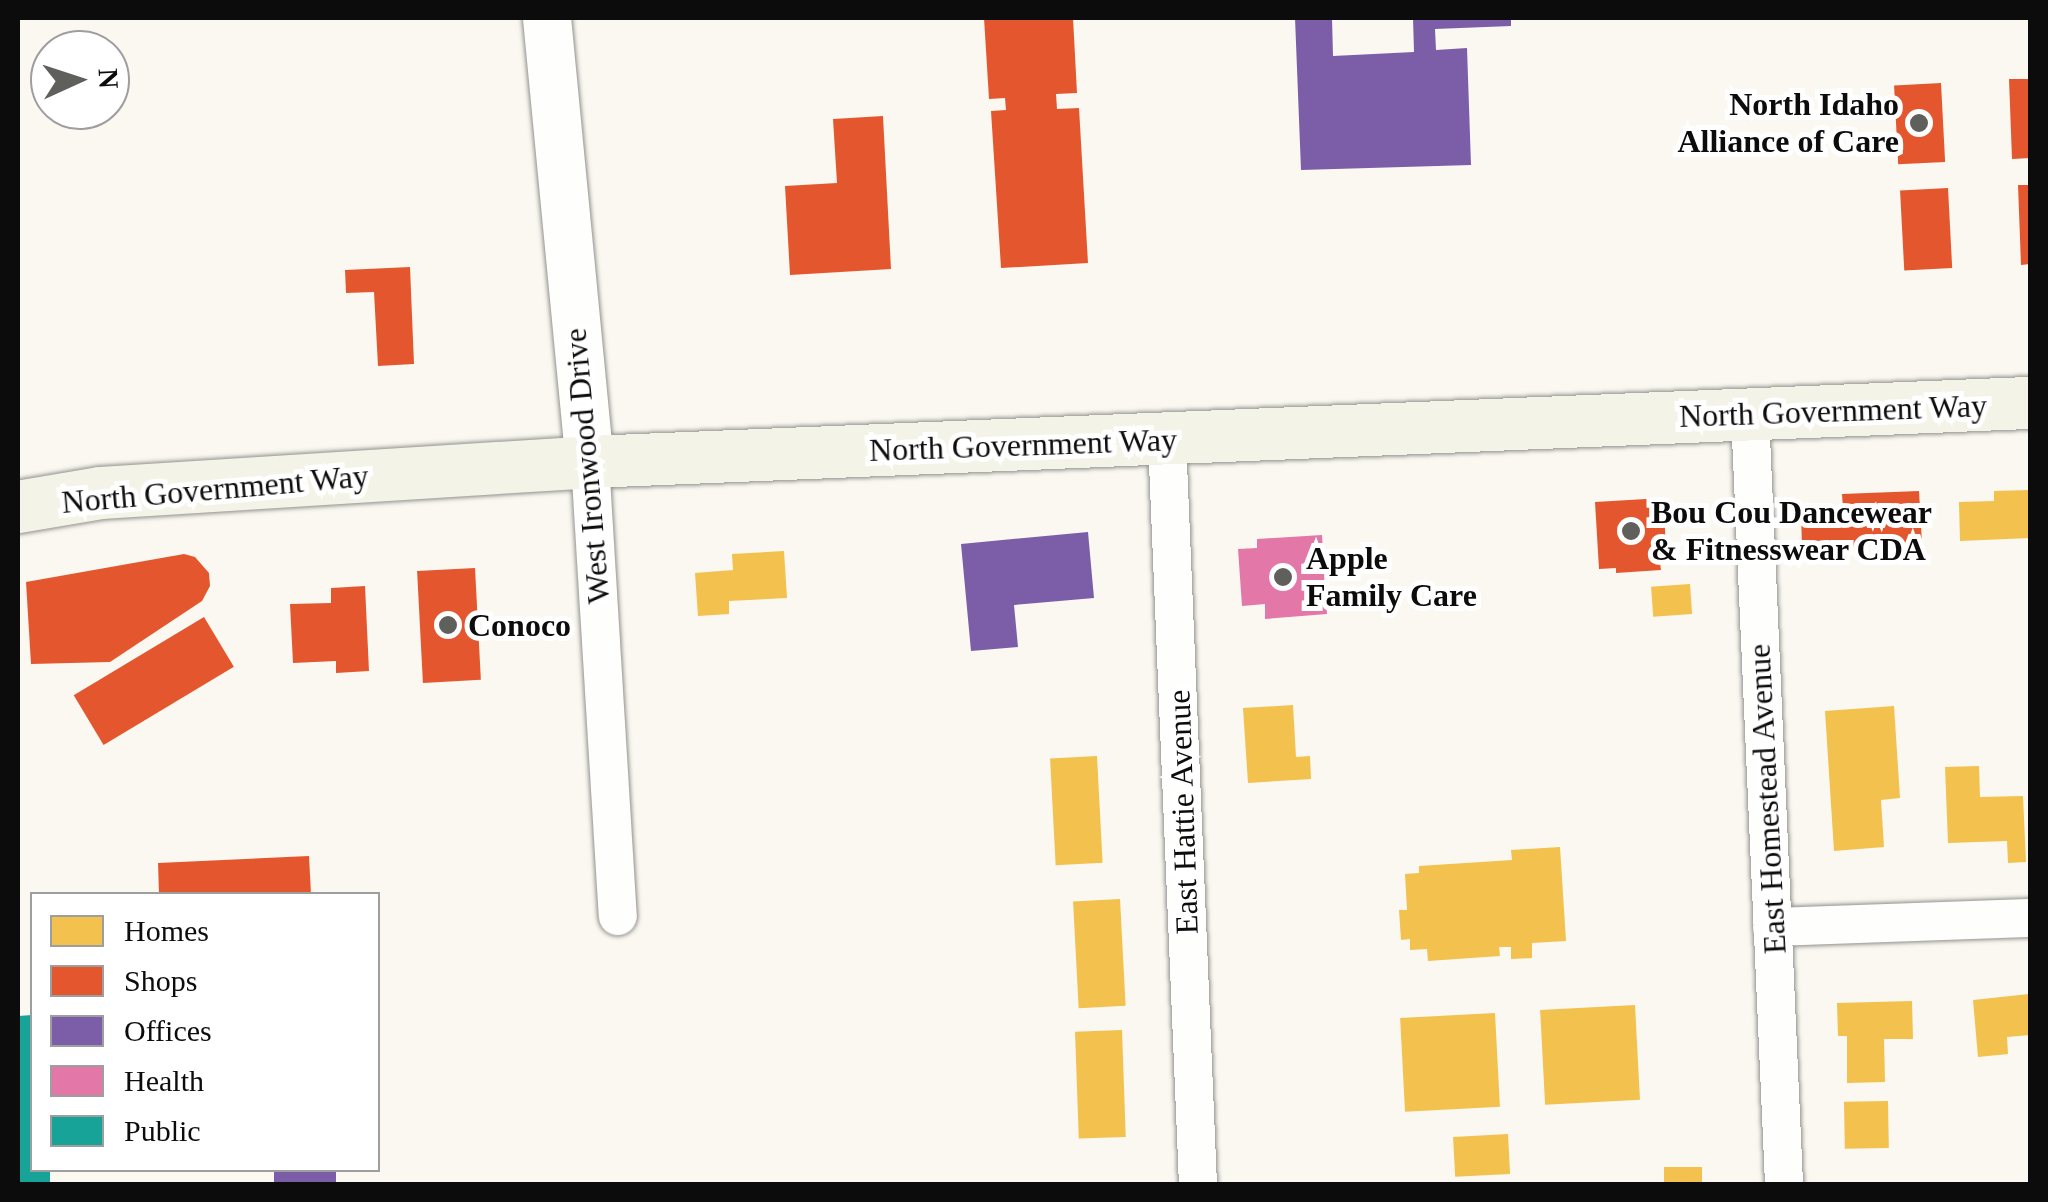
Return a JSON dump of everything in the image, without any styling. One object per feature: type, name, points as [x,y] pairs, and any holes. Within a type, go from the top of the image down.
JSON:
[{"type":"main road","name":"North Government Way","points":[[18,507],[102,494],[590,462],[2030,403]]},
{"type":"street","name":"West Ironwood Drive","points":[[546,18],[590,462],[618,916]]},
{"type":"street","name":"East Homestead Avenue","points":[[1750,414],[1784,1184]]},
{"type":"street","name":"East Hattie Avenue","points":[[1167,439],[1198,1184]]},
{"type":"street","points":[[1772,927],[2030,918]]},
{"type":"building: Homes","points":[[2030,490],[2030,538],[1960,541],[1959,502],[1994,501],[1994,491]]},
{"type":"building: Homes","points":[[784,551],[787,598],[729,601],[729,614],[698,616],[695,573],[733,570],[732,554]]},
{"type":"building: Homes","points":[[1690,584],[1692,614],[1653,617],[1651,587]]},
{"type":"building: Homes","points":[[1293,705],[1296,757],[1310,756],[1311,779],[1248,783],[1243,708]]},
{"type":"building: Homes","points":[[1894,706],[1900,798],[1881,800],[1884,847],[1834,851],[1825,711]]},
{"type":"building: Homes","points":[[1097,756],[1103,863],[1056,865],[1050,758]]},
{"type":"building: Homes","points":[[1979,766],[1980,797],[2023,796],[2026,862],[2008,863],[2007,841],[1948,843],[1945,767]]},
{"type":"building: Homes","points":[[1560,847],[1566,941],[1532,943],[1532,958],[1511,959],[1511,947],[1499,947],[1500,956],[1428,961],[1427,949],[1410,950],[1410,939],[1401,940],[1399,910],[1407,910],[1405,874],[1419,873],[1419,866],[1512,860],[1511,850]]},
{"type":"building: Homes","points":[[1120,899],[1126,1006],[1079,1008],[1073,901]]},
{"type":"building: Homes","points":[[2029,994],[2030,1035],[2007,1037],[2008,1054],[1978,1057],[1973,1000]]},
{"type":"building: Homes","points":[[1912,1001],[1913,1039],[1884,1039],[1885,1082],[1847,1083],[1847,1036],[1838,1036],[1837,1003]]},
{"type":"building: Homes","points":[[1635,1005],[1640,1100],[1545,1105],[1540,1010]]},
{"type":"building: Homes","points":[[1495,1013],[1500,1107],[1405,1112],[1400,1018]]},
{"type":"building: Homes","points":[[1122,1030],[1126,1137],[1079,1139],[1075,1032]]},
{"type":"building: Homes","points":[[1888,1101],[1889,1148],[1845,1149],[1844,1102]]},
{"type":"building: Homes","points":[[1508,1134],[1510,1174],[1455,1177],[1453,1137]]},
{"type":"building: Homes","points":[[1664,1167],[1702,1167],[1702,1184],[1664,1184]]},
{"type":"building: Shops","points":[[984,18],[1073,18],[1077,93],[1056,94],[1057,109],[1079,108],[1088,263],[1001,268],[991,111],[1006,110],[1005,98],[989,99]]},
{"type":"building: Shops","points":[[2009,79],[2030,79],[2030,158],[2012,159]]},
{"type":"building: Shops","name":"North Idaho Alliance of Care","points":[[1941,83],[1945,162],[1898,164],[1894,85]]},
{"type":"building: Shops","points":[[883,116],[891,269],[790,275],[785,186],[837,183],[833,119]]},
{"type":"building: Shops","points":[[2018,185],[2030,185],[2030,264],[2021,265]]},
{"type":"building: Shops","points":[[1948,188],[1952,268],[1904,270],[1900,191]]},
{"type":"building: Shops","points":[[410,267],[414,364],[378,366],[374,292],[346,293],[345,270]]},
{"type":"building: Shops","points":[[1919,491],[1922,543],[1802,549],[1801,511],[1843,509],[1842,494]]},
{"type":"building: Shops","name":"Bou Cou Dancewear & Fitnesswear CDA","points":[[1663,498],[1667,561],[1660,563],[1661,570],[1616,573],[1616,568],[1599,569],[1595,502]]},
{"type":"building: Shops","points":[[184,554],[195,557],[209,573],[210,586],[202,601],[110,662],[31,664],[26,582]]},
{"type":"building: Shops","name":"Conoco","points":[[475,568],[481,680],[423,683],[417,571]]},
{"type":"building: Shops","points":[[365,586],[369,671],[336,673],[336,661],[293,663],[290,604],[331,603],[331,588]]},
{"type":"building: Shops","points":[[204,617],[234,667],[104,745],[74,695]]},
{"type":"building: Shops","points":[[309,856],[311,892],[159,892],[158,863]]},
{"type":"building: Offices","points":[[1295,18],[1332,18],[1333,56],[1414,52],[1413,18],[1511,18],[1511,26],[1435,29],[1436,50],[1467,48],[1471,165],[1301,170]]},
{"type":"building: Offices","points":[[1088,532],[1094,598],[1014,605],[1018,647],[971,651],[961,544]]},
{"type":"building: Offices","points":[[274,1172],[336,1172],[336,1184],[274,1184]]},
{"type":"building: Health","name":"Apple Family Care","points":[[1322,535],[1327,614],[1265,619],[1265,604],[1242,606],[1238,549],[1257,548],[1257,539]]},
{"type":"building: Public","points":[[30,1015],[30,1172],[50,1172],[50,1184],[18,1184],[18,1016]]},
{"type":"place","name":"North Idaho Alliance of Care","points":[[1919,123]]},
{"type":"place","name":"Bou Cou Dancewear & Fitnesswear CDA","points":[[1631,531]]},
{"type":"place","name":"Apple Family Care","points":[[1283,577]]},
{"type":"place","name":"Conoco","points":[[448,625]]}]
